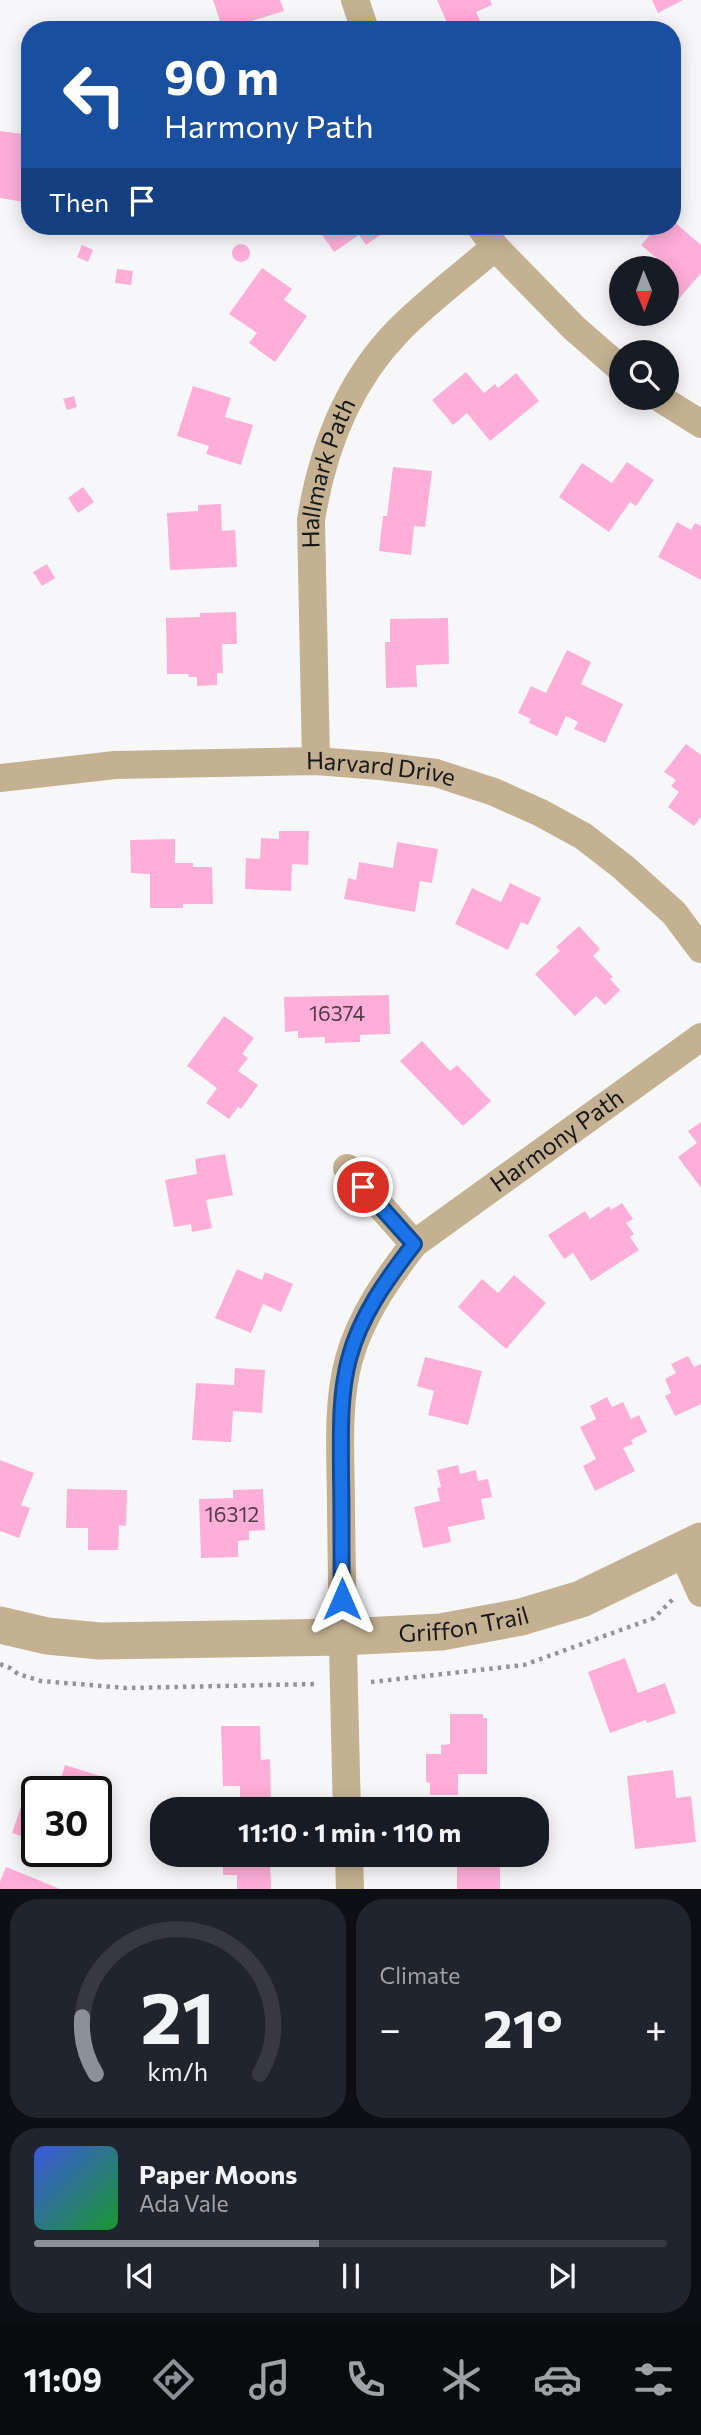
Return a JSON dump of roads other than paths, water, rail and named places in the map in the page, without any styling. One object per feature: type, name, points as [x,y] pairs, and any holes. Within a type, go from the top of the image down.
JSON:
[{"type":"street","points":[[355,0],[362,21]]},
{"type":"street","points":[[488,236],[574,328],[609,359]]},
{"type":"street","name":"Hallmark Path","points":[[316,761],[311,520],[327,448],[346,405],[374,359],[488,236]]},
{"type":"street","points":[[679,410],[701,424]]},
{"type":"street","name":"Harvard Drive","points":[[0,778],[115,765],[316,761],[436,774],[494,792],[583,836],[623,867],[674,913],[701,949]]},
{"type":"street","name":"Harmony Path","points":[[347,1797],[342,1637],[342,1394],[349,1359],[359,1331],[387,1278],[414,1244],[701,1037]]},
{"type":"street","points":[[347,1168],[414,1244]]},
{"type":"street","points":[[692,1546],[701,1593]]},
{"type":"street","name":"Griffon Trail","points":[[0,1625],[47,1636],[100,1641],[342,1637],[441,1632],[521,1616],[581,1599],[692,1546]]},
{"type":"street","points":[[349,1867],[350,1889]]}]
